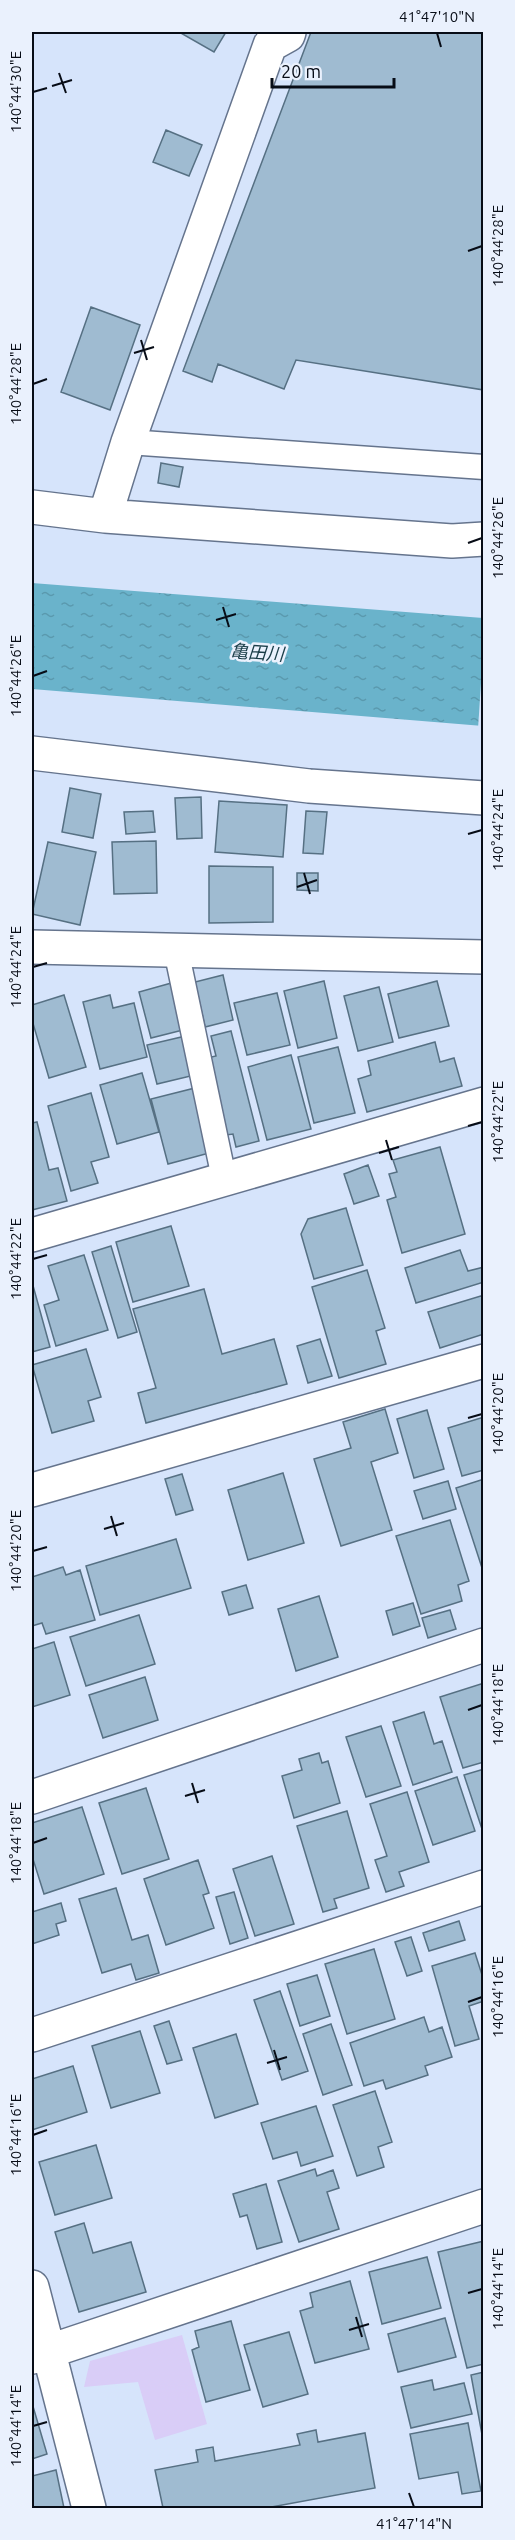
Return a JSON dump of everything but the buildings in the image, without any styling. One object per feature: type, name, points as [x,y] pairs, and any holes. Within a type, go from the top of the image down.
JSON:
[{"type":"street","points":[[105,516],[128,441],[270,45],[288,35],[289,32]]},
{"type":"street","points":[[32,507],[105,516],[452,541],[483,539]]},
{"type":"street","points":[[32,753],[309,786],[483,798]]},
{"type":"street","points":[[32,947],[483,957]]},
{"type":"street","points":[[32,1234],[483,1104]]},
{"type":"street","points":[[32,1490],[483,1361]]},
{"type":"street","points":[[32,1797],[483,1645]]},
{"type":"street","points":[[32,2035],[483,1887]]},
{"type":"street","points":[[40,2354],[483,2206]]},
{"type":"street","points":[[32,2287],[40,2354],[89,2508]]},
{"type":"lane","points":[[128,441],[483,467]]},
{"type":"lane","points":[[176,950],[224,1178]]},
{"type":"shaded area","points":[[182,2335],[207,2424],[155,2440],[138,2382],[84,2387],[90,2361]]},
{"type":"water","name":"亀田川","points":[[32,583],[483,618],[483,726],[32,689]]},
{"type":"pier","points":[[483,652],[484,729],[478,729]]}]
